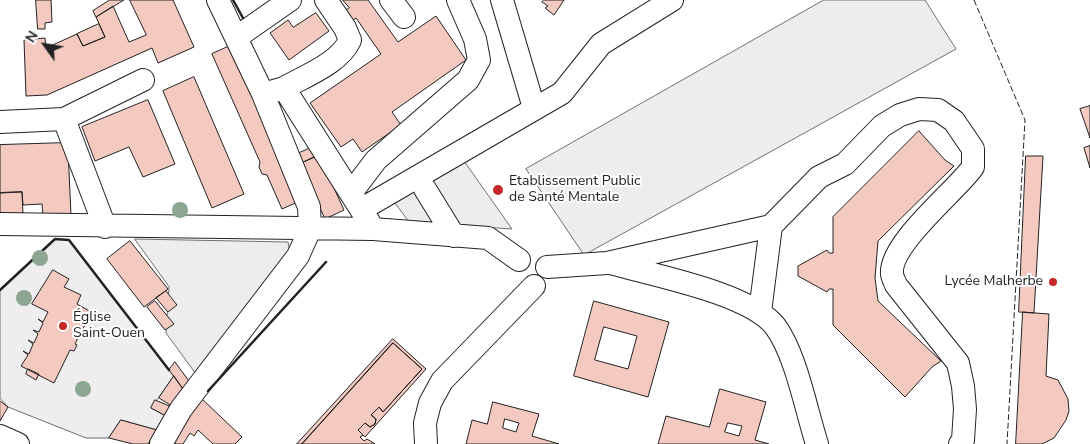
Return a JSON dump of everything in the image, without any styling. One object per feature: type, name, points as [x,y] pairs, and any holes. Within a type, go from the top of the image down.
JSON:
[{"type":"lane","points":[[218,0],[236,37],[273,91],[356,201],[373,229]]},
{"type":"lane","points":[[273,91],[328,63],[346,49],[350,40],[345,28],[326,0]]},
{"type":"lane","points":[[356,201],[376,160],[468,80],[478,60],[475,39],[458,0]]},
{"type":"lane","points":[[502,0],[534,108]]},
{"type":"lane","points":[[356,201],[562,93],[600,44],[672,0]]},
{"type":"lane","points":[[236,37],[284,2]]},
{"type":"lane","points":[[0,122],[64,119],[143,80]]},
{"type":"lane","points":[[161,444],[192,393],[298,256],[310,229],[309,207],[273,91]]},
{"type":"lane","points":[[547,267],[607,262],[771,226],[819,177],[845,164],[882,126],[900,114],[919,109],[938,110],[954,121],[973,149],[973,167],[926,215],[896,258],[892,273],[896,285],[958,363],[964,386],[965,409],[963,440],[960,444]]},
{"type":"lane","points":[[64,119],[106,227]]},
{"type":"lane","points":[[425,189],[454,236]]},
{"type":"lane","points":[[0,224],[106,227],[373,229],[488,238],[519,260]]},
{"type":"lane","points":[[760,312],[771,226]]},
{"type":"lane","points":[[426,444],[425,423],[430,403],[442,381],[534,286],[544,280],[547,267],[539,255],[526,255],[519,260],[516,267],[516,276],[523,284],[534,286]]},
{"type":"lane","points":[[607,262],[728,296],[760,312],[774,326],[784,343],[817,444]]},
{"type":"lane","points":[[0,436],[18,444]]},
{"type":"shaded area","points":[[824,0],[925,0],[956,49],[584,255],[526,169]]},
{"type":"shaded area","points":[[464,161],[512,229],[409,222],[395,203]]},
{"type":"shaded area","points":[[55,239],[69,240],[174,376],[151,408],[166,416],[157,430],[121,420],[109,438],[86,438],[8,407],[0,398],[0,290]]},
{"type":"shaded area","points":[[135,239],[288,242],[292,264],[196,374],[166,333],[169,287]]},
{"type":"building","points":[[36,0],[51,0],[52,22],[45,23],[45,29],[38,29]]},
{"type":"building","points":[[110,0],[124,0],[96,17],[93,11]]},
{"type":"building","points":[[130,0],[173,0],[194,47],[158,63],[152,48],[47,95],[26,96],[24,40],[45,38],[46,48],[77,34],[83,46],[105,37],[96,17],[113,6],[129,42],[146,35]]},
{"type":"building","points":[[343,0],[368,0],[398,42],[436,16],[466,60],[392,112],[401,125],[362,152],[353,139],[341,147],[310,103],[381,54],[356,18],[352,21],[344,11],[349,8]]},
{"type":"building","points":[[544,0],[564,0],[554,15],[545,8],[548,6],[542,2]]},
{"type":"building","points":[[316,13],[329,31],[289,60],[270,33],[288,20],[293,27]]},
{"type":"building","points":[[99,24],[105,37],[83,46],[77,34]]},
{"type":"building","points":[[232,45],[302,200],[282,209],[267,175],[262,174],[259,167],[260,162],[212,54]]},
{"type":"building","points":[[194,77],[244,194],[212,208],[163,91]]},
{"type":"building","points":[[148,100],[175,164],[143,177],[129,147],[95,161],[82,127]]},
{"type":"building","points":[[1090,106],[1090,138],[1080,109]]},
{"type":"building","points":[[919,131],[945,160],[954,166],[878,241],[875,278],[878,301],[941,361],[932,367],[905,397],[833,325],[833,289],[829,289],[827,292],[798,276],[798,266],[827,250],[829,253],[833,253],[833,217]]},
{"type":"building","points":[[61,143],[68,150],[71,215],[43,216],[42,204],[23,205],[22,192],[0,193],[0,145]]},
{"type":"building","points":[[1090,146],[1090,168],[1084,148]]},
{"type":"building","points":[[313,147],[317,156],[301,163],[297,154]]},
{"type":"building","points":[[319,155],[344,210],[325,219],[300,164]]},
{"type":"building","points":[[1026,156],[1043,156],[1034,313],[1019,312]]},
{"type":"building","points":[[22,192],[23,214],[0,214],[0,193]]},
{"type":"building","points":[[130,241],[168,289],[144,307],[107,259]]},
{"type":"building","name":"Église Saint-Ouen","points":[[53,270],[69,279],[64,287],[81,295],[77,304],[93,313],[75,344],[77,345],[74,351],[70,350],[54,383],[21,366],[28,355],[23,351],[29,354],[33,344],[28,340],[34,343],[38,334],[33,330],[39,332],[43,323],[38,319],[43,322],[48,312],[32,304]]},
{"type":"building","points":[[166,291],[177,305],[168,312],[156,298]]},
{"type":"building","points":[[155,301],[174,324],[165,330],[147,307]]},
{"type":"building","points":[[594,301],[669,322],[648,397],[574,376]],"holes":[[[604,327],[637,336],[628,369],[595,360]]]},
{"type":"building","points":[[1023,312],[1049,314],[1046,376],[1058,380],[1068,399],[1069,411],[1066,420],[1054,438],[1042,444],[1016,444]]},
{"type":"building","points":[[393,339],[426,369],[365,437],[358,430],[365,423],[370,427],[375,424],[376,419],[371,415],[379,407],[383,412],[422,369],[393,343],[302,444],[297,444]]},
{"type":"building","points":[[393,343],[422,369],[383,412],[379,407],[371,415],[376,419],[375,424],[370,427],[365,423],[358,430],[363,435],[360,437],[364,441],[367,439],[375,444],[302,444]]},
{"type":"building","points":[[175,362],[189,381],[183,389],[169,370]]},
{"type":"building","points":[[28,369],[39,374],[36,380],[26,374]]},
{"type":"building","points":[[174,376],[183,389],[172,406],[159,398]]},
{"type":"building","points":[[720,389],[766,402],[755,440],[769,444],[658,444],[666,416],[709,427]],"holes":[[[728,423],[742,426],[739,436],[725,432]]]},
{"type":"building","points":[[201,398],[242,437],[235,444],[213,444],[198,430],[194,436],[190,433],[183,444],[176,444],[172,441]]},
{"type":"building","points":[[155,400],[172,407],[166,416],[151,408]]},
{"type":"building","points":[[0,401],[8,407],[0,421]]},
{"type":"building","points":[[493,402],[539,414],[532,436],[559,444],[466,444],[472,420],[487,424]],"holes":[[[505,419],[519,423],[516,432],[503,428]]]},
{"type":"building","points":[[121,420],[157,430],[148,444],[133,444],[109,438]]},
{"type":"fence","points":[[974,0],[1025,120],[1007,444]]},
{"type":"wall","points":[[233,0],[243,18]]},
{"type":"wall","points":[[0,290],[55,239],[69,240],[169,370]]},
{"type":"wall","points":[[208,391],[326,262]]},
{"type":"place","name":"Etablissement Public de Santé Mentale","points":[[498,190]]},
{"type":"place","name":"Lycée Malherbe","points":[[1053,282]]},
{"type":"place","name":"Église Saint-Ouen","points":[[63,326]]}]
